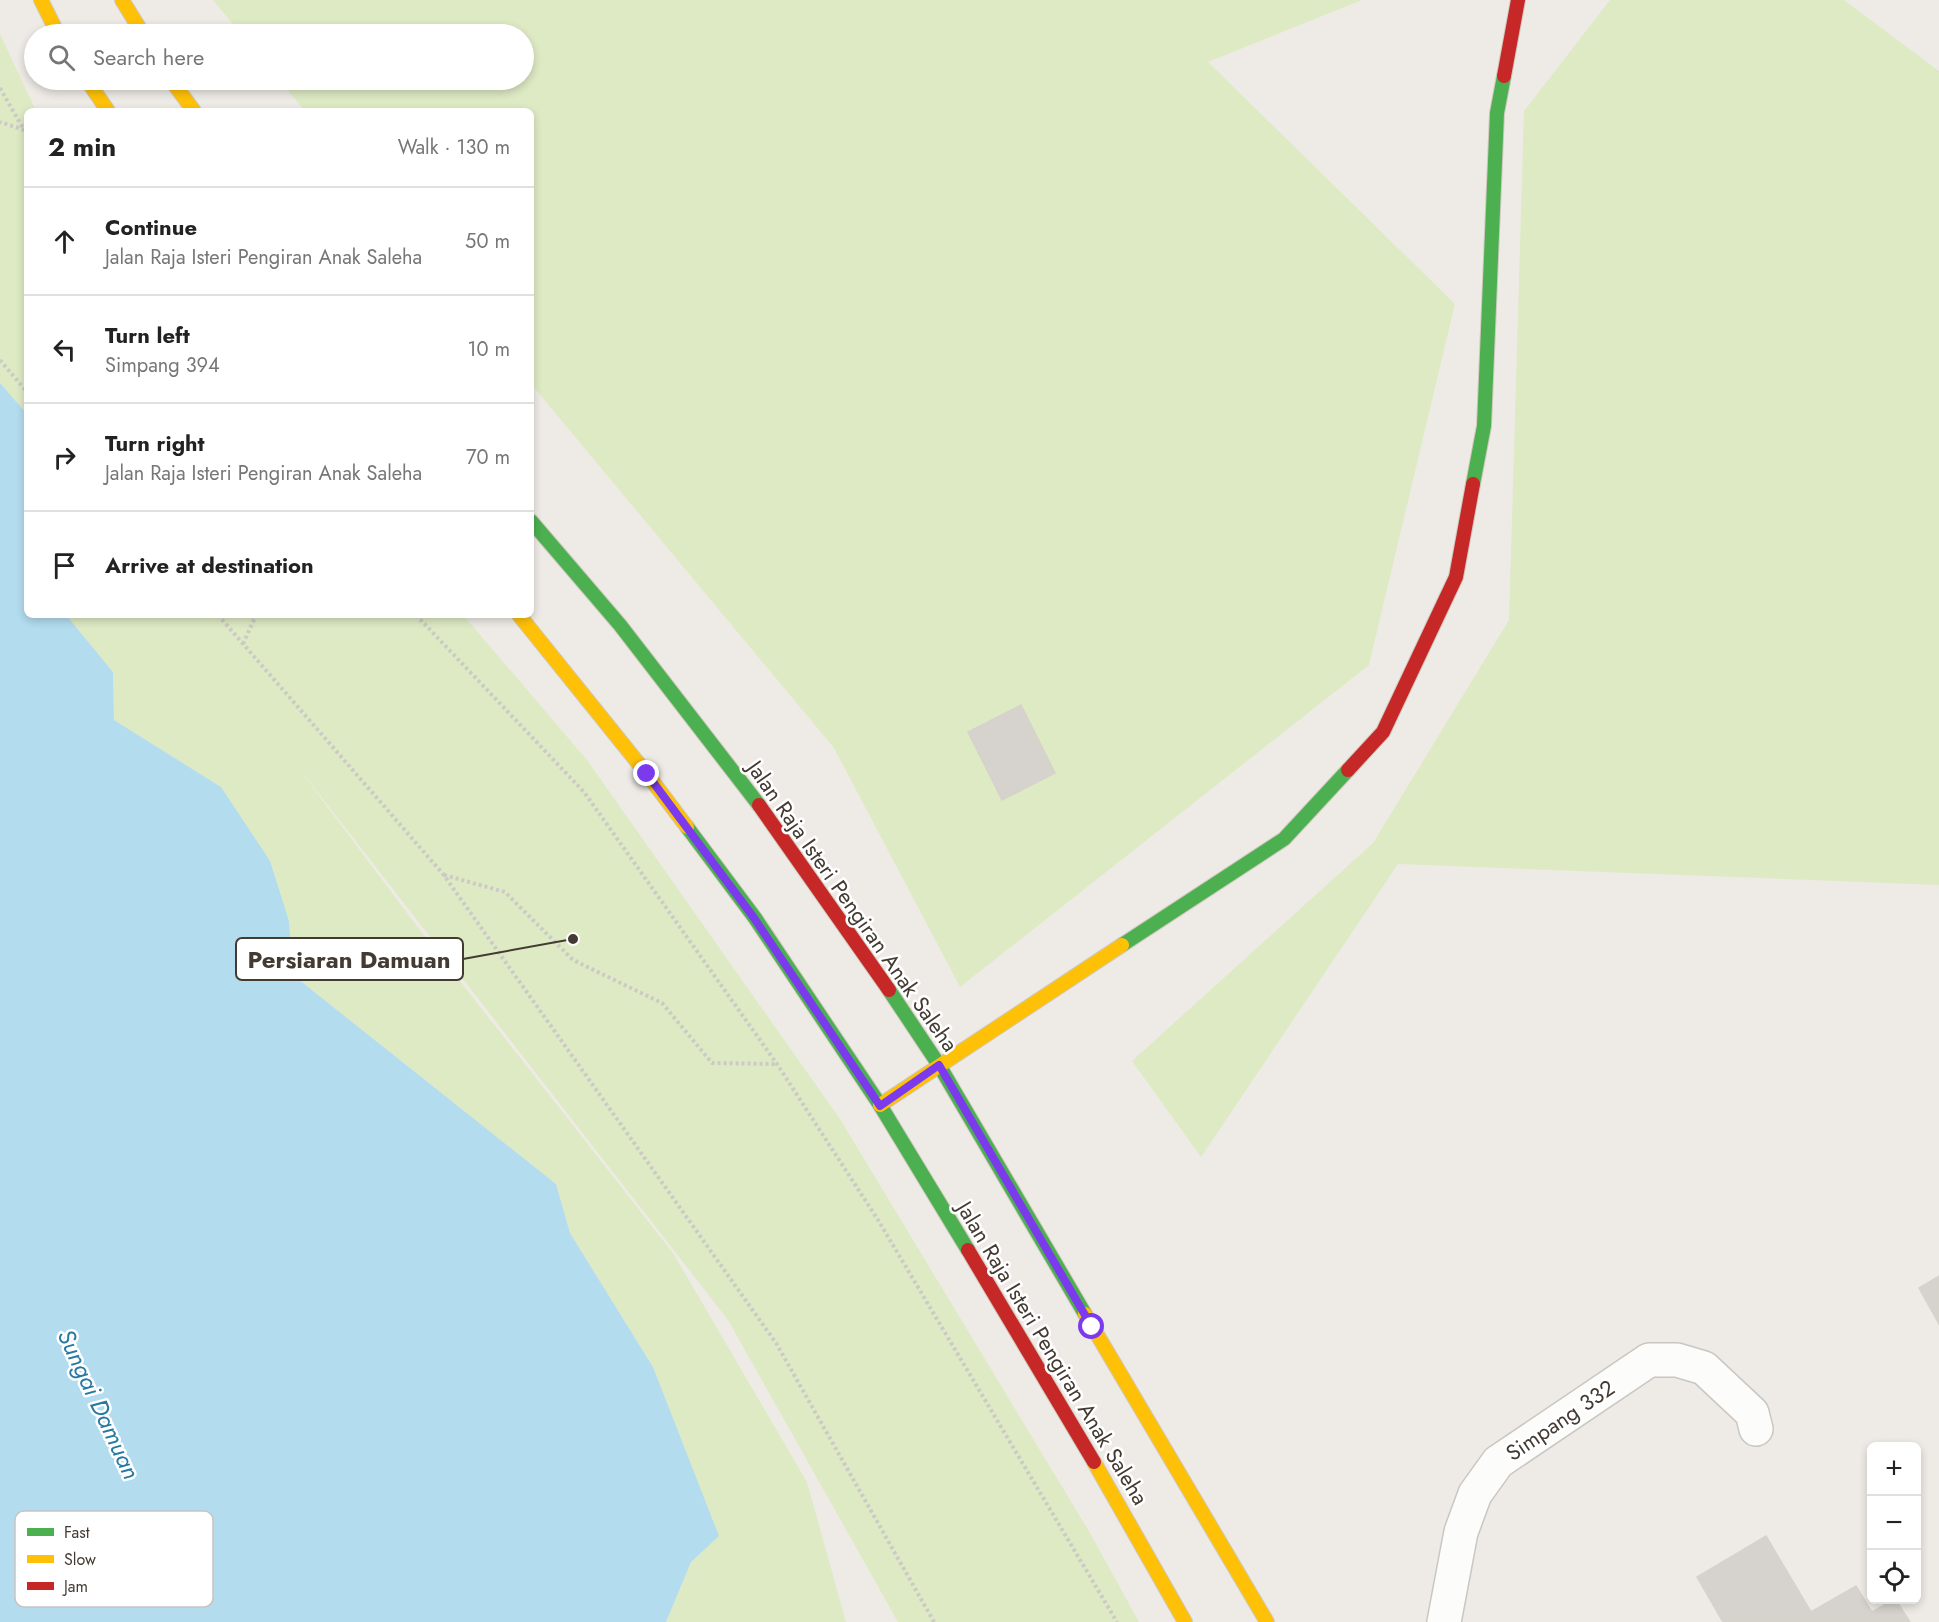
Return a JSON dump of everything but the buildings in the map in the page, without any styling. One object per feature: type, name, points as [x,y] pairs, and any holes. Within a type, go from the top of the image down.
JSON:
[{"type":"main road","points":[[40,0],[53,24]]},
{"type":"main road","points":[[122,0],[137,24]]},
{"type":"main road","points":[[880,1106],[1284,839],[1383,732],[1456,577],[1482,438],[1497,113],[1518,0]]},
{"type":"main road","points":[[94,90],[106,108]]},
{"type":"main road","points":[[178,90],[192,108]]},
{"type":"main road","name":"Jalan Raja Isteri Pengiran Anak Saleha","points":[[534,524],[620,624],[766,816],[853,937],[939,1065],[1266,1622]]},
{"type":"main road","name":"Jalan Raja Isteri Pengiran Anak Saleha","points":[[521,618],[647,774],[754,918],[880,1106],[1065,1411],[1185,1622]]},
{"type":"street","name":"Simpang 332","points":[[1444,1622],[1461,1532],[1475,1494],[1498,1462],[1649,1360],[1677,1360],[1704,1368],[1752,1413],[1756,1429]]},
{"type":"path","points":[[0,88],[24,130]]},
{"type":"path","points":[[0,122],[24,130]]},
{"type":"path","points":[[0,360],[24,388]]},
{"type":"path","points":[[221,618],[443,874],[776,1343],[934,1622]]},
{"type":"path","points":[[243,644],[255,618]]},
{"type":"path","points":[[419,618],[584,792],[777,1064],[878,1220],[1117,1622]]},
{"type":"path","points":[[443,874],[504,892],[573,960],[662,1003],[712,1063],[777,1064]]},
{"type":"green space","points":[[213,0],[1362,0],[1208,62],[1455,304],[1369,665],[960,987],[834,748],[534,388],[534,108],[302,108],[287,90],[534,90],[534,24],[233,24]]},
{"type":"green space","points":[[1610,0],[1844,0],[1939,71],[1939,885],[1398,864],[1201,1157],[1132,1061],[1373,843],[1509,620],[1524,111]]},
{"type":"green space","points":[[0,34],[24,85],[24,90],[26,90],[35,108],[24,108],[24,411],[0,383]]},
{"type":"green space","points":[[68,618],[466,618],[587,760],[840,1119],[1090,1533],[1139,1622],[898,1622],[728,1320],[294,762],[413,921],[673,1253],[807,1482],[846,1622],[666,1622],[691,1562],[718,1535],[653,1367],[570,1233],[556,1184],[293,975],[289,921],[221,787],[114,720],[113,672]]},
{"type":"water","name":"Sungai Damuan","points":[[0,383],[24,411],[24,618],[68,618],[113,672],[114,720],[221,787],[270,861],[289,921],[293,975],[556,1184],[570,1233],[653,1367],[719,1536],[691,1562],[666,1622],[0,1622]]},
{"type":"traffic: fast","points":[[1473,484],[1484,426],[1497,113],[1504,76]]},
{"type":"traffic: fast","points":[[534,525],[620,625],[759,805]]},
{"type":"traffic: fast","points":[[1122,945],[1284,839],[1348,770]]},
{"type":"traffic: fast","points":[[687,827],[755,918],[880,1105],[968,1250]]},
{"type":"traffic: fast","points":[[889,990],[939,1065],[1085,1314]]},
{"type":"traffic: slow","points":[[41,0],[53,24]]},
{"type":"traffic: slow","points":[[122,0],[137,24]]},
{"type":"traffic: slow","points":[[94,90],[106,108]]},
{"type":"traffic: slow","points":[[178,90],[192,108]]},
{"type":"traffic: slow","points":[[521,618],[687,827]]},
{"type":"traffic: slow","points":[[880,1105],[1122,945]]},
{"type":"traffic: slow","points":[[1085,1314],[1267,1622]]},
{"type":"traffic: slow","points":[[1094,1462],[1185,1622]]},
{"type":"traffic: jam","points":[[1504,76],[1518,0]]},
{"type":"traffic: jam","points":[[1348,770],[1383,732],[1456,577],[1473,484]]},
{"type":"traffic: jam","points":[[759,805],[889,990]]},
{"type":"traffic: jam","points":[[968,1250],[1094,1462]]},
{"type":"place","name":"Persiaran Damuan","points":[[573,939]]},
{"type":"route","points":[[647,774],[754,918],[880,1106],[939,1065],[1092,1327]]}]
